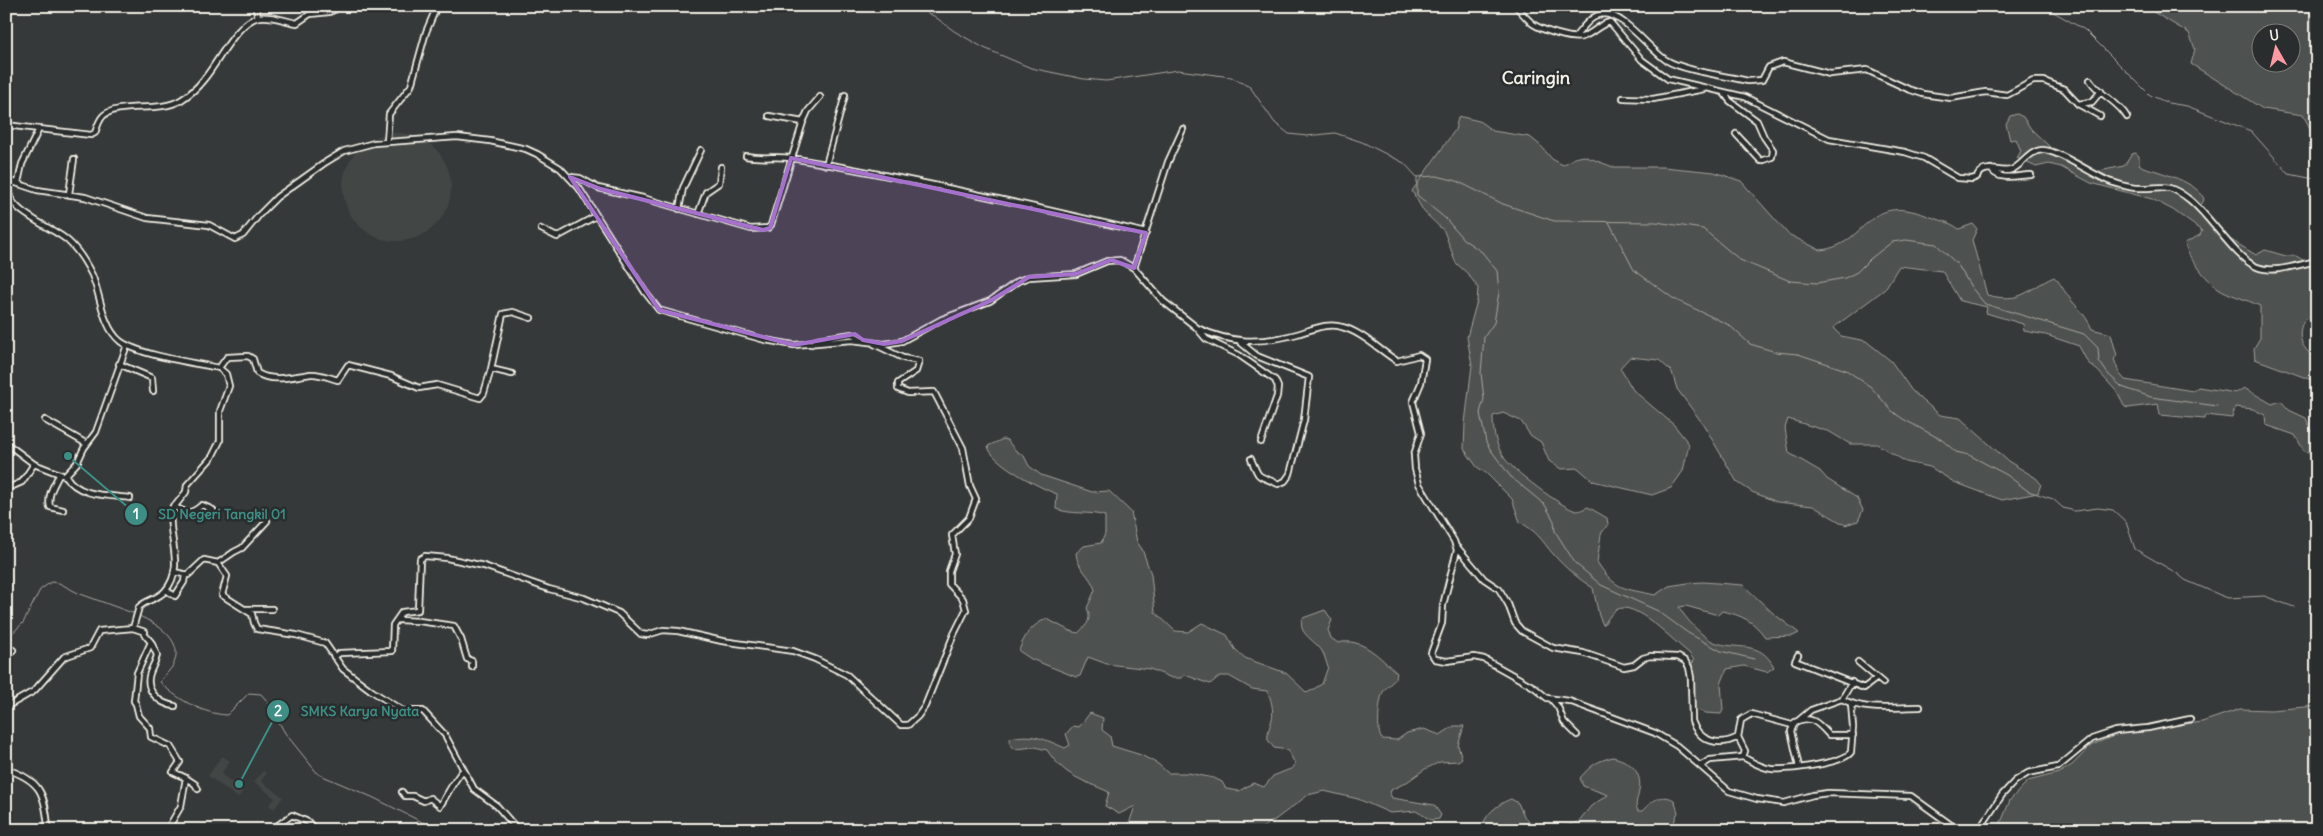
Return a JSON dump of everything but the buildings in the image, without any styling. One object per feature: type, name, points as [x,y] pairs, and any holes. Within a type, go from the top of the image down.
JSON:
[{"type":"street","points":[[255,6],[258,17]]},
{"type":"street","points":[[6,126],[91,135],[95,133],[107,113],[123,109],[164,107],[174,104],[203,81],[242,26],[258,17],[274,16],[297,22],[310,14],[328,12],[343,6]]},
{"type":"street","points":[[387,142],[390,112],[411,86],[428,24],[437,6]]},
{"type":"street","points":[[1516,6],[1532,24],[1554,33],[1576,37],[1584,36],[1602,24],[1610,22],[1651,68],[1668,79],[1723,92],[1733,92],[1782,114],[1819,136],[1915,154],[1958,178],[1972,180],[1982,171],[2013,169],[2035,151],[2050,151],[2092,174],[2114,183],[2137,188],[2170,187],[2179,192],[2204,214],[2242,258],[2258,268],[2267,270],[2317,261]]},
{"type":"street","points":[[1576,37],[1595,16],[1606,14],[1614,16],[1668,61],[1748,80],[1762,80],[1769,67],[1783,62],[1830,74],[1867,70],[1908,90],[1951,98],[1986,92],[2006,96],[2027,83],[2040,80],[2064,89],[2078,104],[2100,116]]},
{"type":"street","points":[[2090,80],[2100,92],[2116,103],[2127,117]]},
{"type":"street","points":[[1623,98],[1653,99],[1705,88]]},
{"type":"street","points":[[1723,92],[1730,102],[1757,121],[1764,137],[1773,150],[1772,156],[1761,161],[1736,134]]},
{"type":"street","points":[[2078,104],[2092,102],[2100,92]]},
{"type":"street","points":[[826,165],[845,95]]},
{"type":"street","points":[[570,177],[580,178],[602,189],[613,190],[751,229],[768,228],[771,225],[803,122],[808,111],[820,97]]},
{"type":"street","points":[[770,116],[803,122]]},
{"type":"street","points":[[18,183],[22,164],[39,129]]},
{"type":"street","points":[[1134,268],[1168,162],[1183,129]]},
{"type":"street","points":[[134,626],[137,610],[141,605],[158,597],[166,590],[174,572],[175,548],[170,513],[173,506],[186,492],[187,485],[212,457],[220,441],[220,411],[229,386],[226,374],[218,368],[163,356],[126,345],[118,340],[112,331],[92,276],[74,248],[62,236],[21,210],[7,195],[11,183],[18,183],[37,190],[92,199],[140,217],[210,225],[229,236],[237,238],[243,235],[277,197],[326,162],[355,147],[387,142],[457,137],[490,141],[537,154],[552,162],[570,177],[586,198],[645,292],[659,310],[765,340],[794,345],[862,340],[884,344],[902,342],[942,319],[990,301],[1018,281],[1029,277],[1076,274],[1111,260],[1120,260],[1134,268],[1170,307],[1196,327],[1206,340],[1239,355],[1276,382],[1277,396],[1261,442]]},
{"type":"street","points":[[679,208],[683,188],[701,150]]},
{"type":"street","points":[[746,156],[763,159],[771,156],[791,158],[1008,201],[1146,233]]},
{"type":"street","points":[[69,194],[74,159]]},
{"type":"street","points":[[698,214],[706,192],[719,183],[721,167]]},
{"type":"street","points":[[1991,169],[1996,175],[2005,177],[2031,175]]},
{"type":"street","points":[[541,229],[557,237],[596,216]]},
{"type":"street","points":[[218,368],[227,357],[248,356],[253,359],[257,373],[262,376],[288,378],[312,374],[338,380],[345,366],[348,365],[391,376],[419,388],[438,385],[480,398],[484,394],[491,369],[503,314],[513,312],[532,318]]},
{"type":"street","points":[[1240,342],[1279,338],[1318,327],[1338,326],[1350,330],[1397,361],[1417,355],[1424,357],[1426,362],[1423,375],[1413,402],[1421,432],[1414,455],[1419,484],[1457,547],[1484,579],[1499,589],[1522,631],[1553,648],[1583,652],[1624,667],[1634,665],[1643,658],[1650,656],[1678,657],[1685,661],[1689,667],[1691,715],[1694,727],[1708,740],[1718,743],[1738,737]]},
{"type":"street","points":[[1196,327],[1240,342],[1257,356],[1308,377],[1304,420],[1290,474],[1284,481],[1278,484],[1260,477],[1255,471],[1251,458]]},
{"type":"street","points":[[334,657],[340,653],[390,652],[393,650],[392,628],[402,612],[418,610],[420,559],[426,556],[447,558],[515,576],[600,604],[619,613],[641,634],[647,635],[663,630],[678,631],[722,641],[793,651],[807,656],[847,675],[901,725],[908,725],[925,706],[954,634],[966,610],[964,600],[949,584],[949,571],[955,554],[952,535],[970,518],[976,499],[970,486],[964,448],[934,392],[908,393],[898,389],[898,383],[916,371],[919,360],[903,358],[871,341]]},
{"type":"street","points":[[66,476],[77,463],[99,426],[126,345]]},
{"type":"street","points":[[119,364],[152,378],[153,391]]},
{"type":"street","points":[[491,369],[512,374]]},
{"type":"street","points":[[46,420],[87,444]]},
{"type":"street","points":[[6,443],[34,464],[59,475],[66,476],[71,484],[85,491],[130,498]]},
{"type":"street","points":[[6,489],[22,482],[34,464]]},
{"type":"street","points":[[59,475],[50,493],[49,503],[50,507],[63,510]]},
{"type":"street","points":[[173,506],[185,512],[194,512],[202,506],[213,510]]},
{"type":"street","points":[[218,563],[242,548],[267,521]]},
{"type":"street","points":[[1457,547],[1443,605],[1442,623],[1432,649],[1432,657],[1442,661],[1474,657],[1484,659],[1534,687],[1552,700],[1558,707],[1564,722],[1577,736]]},
{"type":"street","points":[[174,572],[185,575],[190,574],[204,560],[218,563],[227,576],[222,596],[253,615],[257,629],[296,635],[324,643],[345,672],[399,709],[425,713],[447,738],[463,770],[478,793],[495,805],[518,830]]},
{"type":"street","points":[[166,590],[175,596],[184,582],[185,575]]},
{"type":"street","points":[[245,610],[272,609]]},
{"type":"street","points":[[398,620],[454,626],[461,639],[467,659],[472,661],[472,667]]},
{"type":"street","points":[[6,707],[34,692],[64,657],[90,648],[100,631],[134,626],[145,632],[144,634],[151,642],[157,655],[148,681],[150,690],[164,703],[175,706]]},
{"type":"street","points":[[151,642],[137,673],[138,678],[134,701],[138,716],[150,728],[151,737],[170,746],[180,761],[180,764],[175,766],[173,772],[195,784],[198,789]]},
{"type":"street","points":[[6,658],[13,650]]},
{"type":"street","points":[[1798,655],[1795,661],[1797,663],[1864,688],[1877,678]]},
{"type":"street","points":[[1858,662],[1882,683]]},
{"type":"street","points":[[1799,767],[1791,730],[1792,725],[1811,710],[1842,699],[1852,682]]},
{"type":"street","points":[[1842,699],[1851,704],[1870,707],[1920,707]]},
{"type":"street","points":[[1552,700],[1569,701],[1655,733],[1677,746],[1729,791],[1768,802],[1791,803],[1813,794],[1828,793],[1911,796],[1958,830]]},
{"type":"street","points":[[1700,766],[1714,759],[1743,757],[1772,769],[1799,767],[1849,755],[1852,735],[1851,704]]},
{"type":"street","points":[[1743,757],[1744,747],[1738,737],[1741,720],[1751,714],[1792,725]]},
{"type":"street","points":[[1799,720],[1811,719],[1818,722],[1830,735],[1852,735]]},
{"type":"street","points":[[1979,830],[2002,795],[2015,781],[2028,774],[2058,767],[2092,739],[2116,731],[2148,728],[2190,719]]},
{"type":"street","points":[[6,769],[26,776],[38,786],[45,800],[48,827],[51,830]]},
{"type":"street","points":[[402,792],[405,796],[413,796],[424,801],[430,798],[440,806],[449,794],[449,787],[463,770]]},
{"type":"street","points":[[167,830],[181,806],[186,778]]},
{"type":"street","points":[[271,830],[292,815],[303,820],[316,830]]},
{"type":"highlighted area","points":[[791,158],[1146,233],[1134,268],[1111,260],[1076,274],[1029,277],[990,301],[902,341],[884,344],[863,340],[855,334],[794,345],[659,310],[570,177],[601,189],[763,230],[770,228]]},
{"type":"shaded area","points":[[2143,6],[2317,6],[2317,137],[2314,136],[2303,115],[2263,109],[2191,64],[2195,49],[2189,33]]},
{"type":"shaded area","points":[[2017,114],[2023,117],[2031,129],[2053,150],[2057,157],[2089,173],[2124,166],[2132,154],[2136,153],[2139,156],[2139,164],[2143,167],[2178,179],[2195,188],[2204,200],[2198,210],[2218,232],[2256,255],[2265,250],[2286,256],[2296,256],[2308,263],[2317,263],[2317,317],[2306,319],[2303,322],[2300,333],[2305,348],[2317,359],[2317,382],[2255,359],[2254,348],[2260,338],[2260,306],[2219,288],[2205,276],[2193,261],[2185,243],[2200,235],[2202,231],[2173,210],[2152,199],[2091,183],[2061,167],[2049,164],[2036,167],[2017,158],[2021,151],[2016,139],[2010,140],[2006,124],[2010,116]]},
{"type":"shaded area","points":[[1462,117],[1479,121],[1493,131],[1530,137],[1552,159],[1563,165],[1574,158],[1584,156],[1613,167],[1663,167],[1714,172],[1741,181],[1788,234],[1820,250],[1836,246],[1878,215],[1891,210],[1907,210],[1944,221],[1959,229],[1973,224],[1977,229],[1972,240],[1987,295],[2016,297],[2054,277],[2086,318],[2092,329],[2111,334],[2117,356],[2114,359],[2119,373],[2125,380],[2193,391],[2198,387],[2236,393],[2244,388],[2272,404],[2281,401],[2289,410],[2306,418],[2311,431],[2317,439],[2317,454],[2304,451],[2295,435],[2266,425],[2265,415],[2253,409],[2235,407],[2232,418],[2206,415],[2204,419],[2160,415],[2158,404],[2128,408],[2124,406],[2117,392],[2088,363],[2079,346],[2046,335],[2024,331],[2023,324],[1986,313],[1987,307],[1960,301],[1942,271],[1899,266],[1885,289],[1833,328],[1841,336],[1866,341],[1891,361],[1912,391],[1940,415],[1960,418],[2008,461],[2036,478],[2041,484],[2038,493],[2002,500],[1954,482],[1930,467],[1906,462],[1877,444],[1850,444],[1830,432],[1788,419],[1785,428],[1789,453],[1820,471],[1827,479],[1857,498],[1863,510],[1858,521],[1845,525],[1813,506],[1777,502],[1752,492],[1737,482],[1703,424],[1677,389],[1672,372],[1659,360],[1630,357],[1620,368],[1633,390],[1674,425],[1689,444],[1683,471],[1671,488],[1652,495],[1593,481],[1578,468],[1561,469],[1549,461],[1541,442],[1530,435],[1521,421],[1503,413],[1493,416],[1498,446],[1507,462],[1515,470],[1561,504],[1577,511],[1588,507],[1607,518],[1608,524],[1601,534],[1597,562],[1616,583],[1628,589],[1655,595],[1669,586],[1688,583],[1703,582],[1743,585],[1774,614],[1799,633],[1793,636],[1765,637],[1752,623],[1735,614],[1722,611],[1718,615],[1686,606],[1679,607],[1694,627],[1710,640],[1723,645],[1755,649],[1768,658],[1774,667],[1767,672],[1744,666],[1727,669],[1721,684],[1723,710],[1721,714],[1705,713],[1689,707],[1687,674],[1694,660],[1689,653],[1654,623],[1633,610],[1624,608],[1616,610],[1603,625],[1599,616],[1593,588],[1567,569],[1536,533],[1520,522],[1512,499],[1486,473],[1477,467],[1464,449],[1472,365],[1467,337],[1477,301],[1478,288],[1469,275],[1456,263],[1444,231],[1424,212],[1412,191],[1455,130],[1458,118]]},
{"type":"shaded area","points":[[397,133],[418,137],[435,149],[447,166],[451,187],[447,208],[435,225],[418,237],[397,241],[376,237],[359,225],[347,208],[343,187],[347,166],[359,149],[376,137]]},
{"type":"shaded area","points":[[1003,439],[1007,440],[1015,450],[1024,456],[1029,466],[1041,475],[1092,492],[1109,491],[1131,512],[1137,542],[1142,549],[1151,574],[1155,612],[1175,631],[1188,632],[1202,623],[1227,635],[1235,649],[1245,658],[1286,673],[1307,693],[1322,684],[1328,667],[1322,651],[1304,632],[1302,628],[1303,618],[1325,610],[1332,620],[1328,630],[1331,638],[1338,643],[1347,642],[1363,646],[1397,673],[1395,679],[1383,692],[1379,709],[1379,731],[1382,739],[1397,740],[1407,733],[1424,729],[1440,735],[1454,726],[1464,726],[1458,746],[1462,758],[1458,761],[1440,762],[1391,790],[1392,798],[1434,805],[1441,815],[1439,819],[1431,820],[1416,811],[1390,813],[1358,799],[1324,791],[1308,795],[1259,830],[1121,830],[1129,824],[1135,806],[1119,814],[1105,806],[1109,792],[1067,772],[1053,759],[1047,750],[1035,747],[1015,749],[1010,744],[1010,738],[1025,736],[1044,740],[1065,748],[1070,745],[1066,734],[1073,726],[1079,727],[1090,713],[1103,718],[1102,730],[1110,736],[1112,746],[1141,755],[1158,764],[1168,773],[1188,773],[1214,778],[1222,782],[1226,789],[1239,791],[1253,783],[1264,787],[1273,776],[1293,768],[1295,764],[1288,750],[1274,748],[1268,740],[1273,712],[1267,691],[1252,689],[1229,676],[1220,676],[1210,684],[1185,675],[1181,678],[1172,678],[1150,669],[1107,664],[1088,657],[1080,676],[1076,677],[1031,659],[1019,651],[1029,631],[1047,619],[1078,633],[1086,625],[1089,619],[1087,608],[1095,590],[1081,568],[1076,553],[1084,546],[1101,543],[1105,534],[1105,516],[1056,509],[1057,494],[1040,487],[1007,467],[991,452],[988,446]]},
{"type":"shaded area","points":[[2317,706],[2317,830],[1998,830],[2010,800],[2028,781],[2059,773],[2072,765],[2092,745],[2123,732],[2202,722],[2240,709],[2271,710]]},
{"type":"shaded area","points":[[222,756],[230,761],[221,774],[243,791],[238,798],[208,776]]},
{"type":"shaded area","points":[[1613,757],[1625,761],[1637,773],[1640,784],[1636,803],[1638,811],[1642,811],[1660,798],[1665,797],[1674,800],[1678,812],[1671,830],[1635,830],[1622,826],[1598,830],[1483,830],[1485,820],[1492,811],[1511,799],[1518,803],[1525,818],[1540,829],[1578,822],[1591,806],[1608,795],[1583,786],[1580,778],[1595,764]]},
{"type":"shaded area","points":[[263,771],[267,773],[261,781],[283,797],[274,809],[269,805],[275,798],[254,782]]},
{"type":"waterway","points":[[740,6],[772,6]]},
{"type":"waterway","points":[[910,6],[934,16],[954,31],[984,48],[1031,68],[1084,79],[1106,81],[1178,70],[1231,77],[1250,87],[1275,123],[1289,134],[1307,136],[1335,133],[1362,142],[1404,163],[1417,177],[1437,176],[1457,181],[1503,204],[1554,221],[1656,222],[1703,229],[1740,260],[1790,281],[1817,283],[1845,278],[1857,272],[1892,242],[1906,240],[1936,244],[1958,265],[1971,287],[1985,304],[2084,334],[2098,348],[2099,361],[2108,374],[2122,387],[2151,397],[2217,406]]},
{"type":"waterway","points":[[2043,6],[2085,30],[2150,95],[2168,103],[2187,106],[2251,131],[2289,174],[2309,178],[2317,177]]},
{"type":"waterway","points":[[1417,177],[1417,195],[1446,219],[1463,239],[1482,252],[1497,271],[1499,292],[1494,323],[1484,337],[1481,373],[1484,399],[1480,413],[1486,442],[1490,449],[1511,477],[1545,505],[1554,521],[1555,531],[1575,563],[1601,585],[1658,611],[1688,633],[1721,651],[1754,659]]},
{"type":"waterway","points":[[1609,222],[1634,270],[1674,299],[1729,325],[1750,344],[1776,352],[1798,354],[1846,370],[1871,387],[1892,411],[1903,419],[1942,440],[1956,452],[1969,455],[2007,475],[2028,491],[2053,499],[2063,508],[2075,511],[2098,508],[2113,510],[2126,522],[2135,549],[2185,580],[2228,598],[2264,596],[2294,607]]},
{"type":"waterway","points":[[6,639],[23,623],[40,590],[51,582],[59,583],[78,593],[135,614]]},
{"type":"waterway","points":[[139,616],[162,629],[173,642],[176,658],[172,667],[160,682],[182,700],[200,709],[227,715],[249,693],[261,694],[285,733],[318,774],[372,797],[438,830]]},
{"type":"place","name":"SD Negeri Tangkil 01","points":[[68,456]]},
{"type":"place","name":"SMKS Karya Nyata","points":[[239,784]]},
{"type":"district","name":"Caringin","points":[[1536,77]]}]
